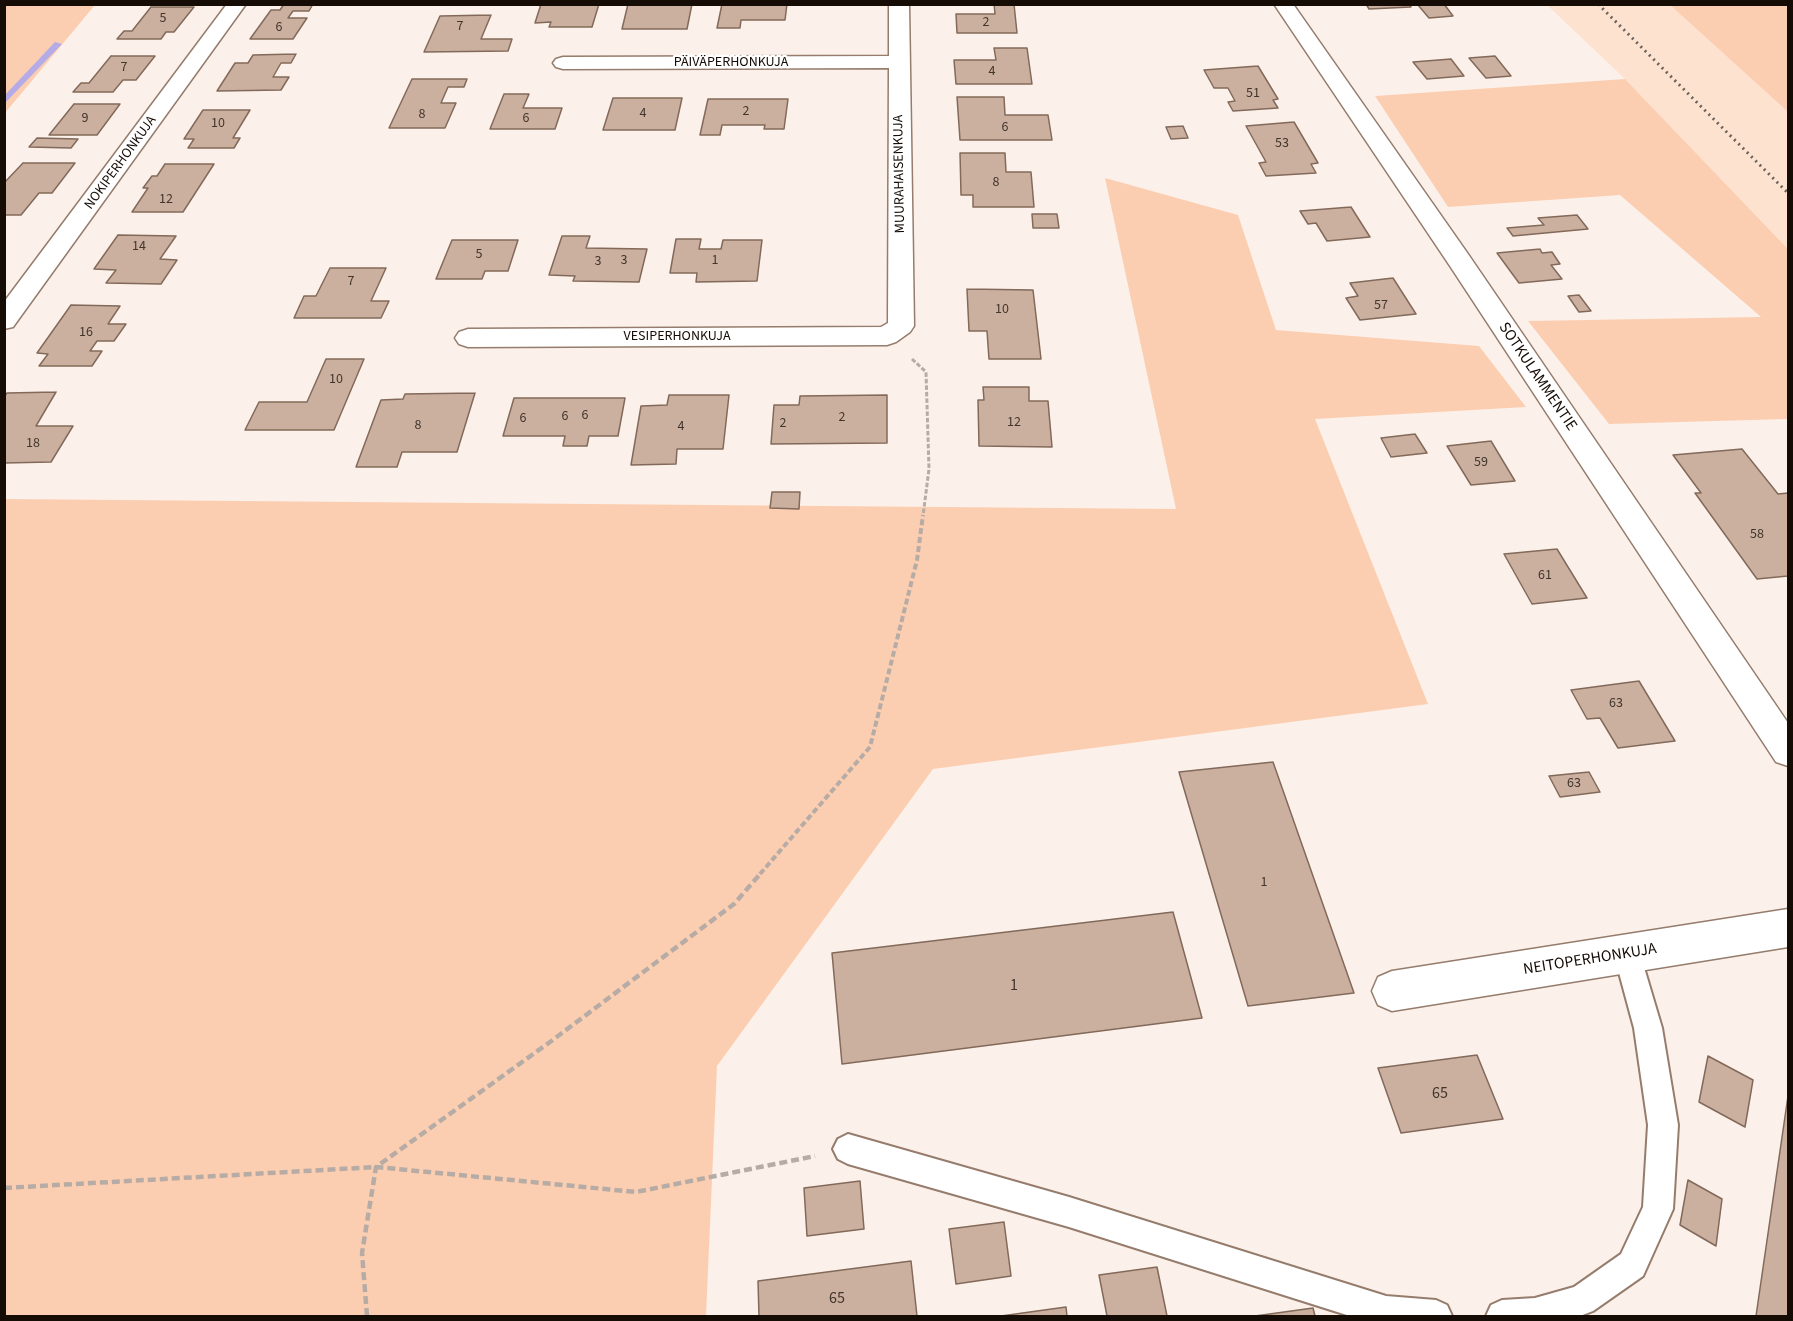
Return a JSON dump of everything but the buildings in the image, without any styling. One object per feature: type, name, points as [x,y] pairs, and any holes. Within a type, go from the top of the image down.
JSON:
[{"type":"street","name":"NOKIPERHONKUJA","points":[[4,321],[237,4]]},
{"type":"street","name":"MUURAHAISENKUJA","points":[[887,336],[901,326],[899,4]]},
{"type":"street","name":"SOTKULAMMENTIE","points":[[1283,4],[1459,260],[1788,751]]},
{"type":"street","name":"PÄIVÄPERHONKUJA","points":[[564,63],[899,63]]},
{"type":"street","name":"VESIPERHONKUJA","points":[[468,338],[887,336]]},
{"type":"street","name":"NEITOPERHONKUJA","points":[[1392,991],[1788,928]]},
{"type":"lane","points":[[1502,1317],[1535,1314],[1582,1300],[1632,1265],[1658,1209],[1663,1125],[1648,1028],[1628,954]]},
{"type":"lane","points":[[848,1149],[1091,1219],[1386,1312],[1436,1317]]},
{"type":"path","points":[[367,1317],[362,1253],[376,1167],[550,1042],[734,904],[870,747],[917,560],[929,469],[926,372],[887,336]]},
{"type":"path","points":[[4,1188],[376,1167],[636,1191],[848,1149]]},
{"type":"shaded area","points":[[4,5],[95,5],[5,113]]},
{"type":"shaded area","points":[[1547,5],[1670,5],[1788,112],[1788,249],[1625,79]]},
{"type":"shaded area","points":[[1670,5],[1788,5],[1788,112]]},
{"type":"shaded area","points":[[1625,79],[1788,249],[1788,419],[1609,424],[1528,321],[1761,317],[1620,195],[1448,207],[1375,96]]},
{"type":"shaded area","points":[[1105,178],[1238,215],[1276,330],[1479,346],[1526,407],[1315,419],[1428,704],[933,769],[717,1066],[706,1316],[5,1316],[5,499],[1176,509]]},
{"type":"waterway","points":[[4,102],[58,44]]},
{"type":"railway","points":[[1598,4],[1788,193]]}]
